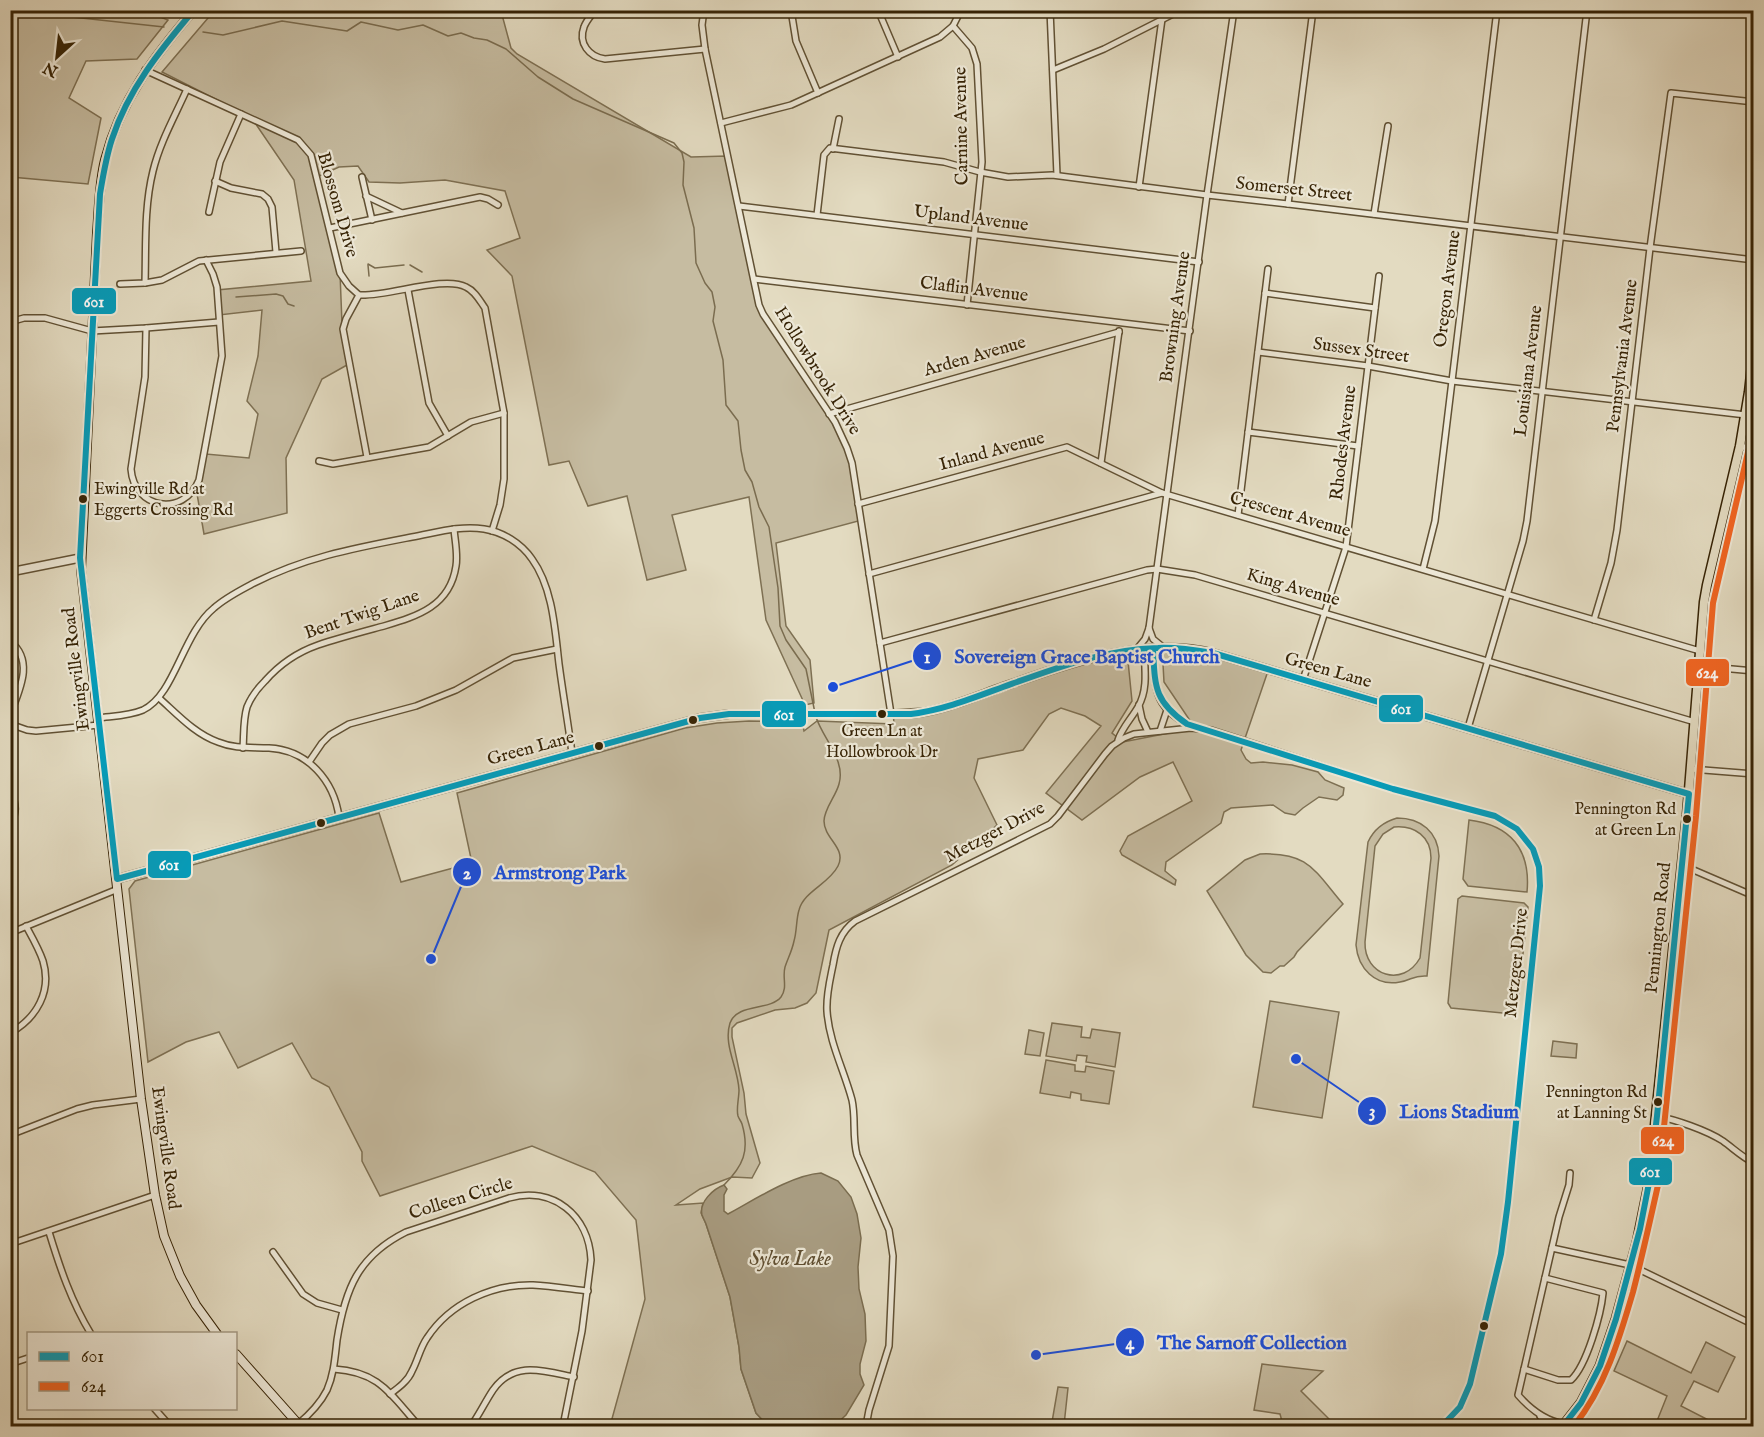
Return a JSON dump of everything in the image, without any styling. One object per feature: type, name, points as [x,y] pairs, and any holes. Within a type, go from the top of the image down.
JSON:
[{"type":"main road","name":"Ewingville Road","points":[[190,11],[135,86],[110,141],[105,161],[100,194],[80,558],[141,1099],[155,1195],[164,1236],[180,1276],[196,1305],[216,1332]]},
{"type":"main road","name":"Pennington Road","points":[[1564,1425],[1581,1403],[1600,1366],[1616,1319],[1637,1242],[1648,1183],[1657,1116],[1682,865],[1707,585],[1740,446],[1754,347]]},
{"type":"main road","points":[[237,1355],[298,1426]]},
{"type":"street","points":[[595,10],[586,23],[582,35],[585,47],[599,58],[705,49]]},
{"type":"street","name":"Hollowbrook Drive","points":[[704,10],[702,25],[705,49],[759,304],[763,314],[829,414],[847,448],[852,463],[891,714]]},
{"type":"street","points":[[791,10],[796,41],[818,93]]},
{"type":"street","points":[[878,10],[898,57]]},
{"type":"street","points":[[721,123],[778,109],[898,57],[940,37],[953,26],[961,10]]},
{"type":"street","points":[[1050,10],[1057,176]]},
{"type":"street","points":[[1053,70],[1104,49],[1181,10]]},
{"type":"street","name":"Browning Avenue","points":[[1149,628],[1165,494],[1190,332],[1234,10]]},
{"type":"street","points":[[1288,204],[1313,10]]},
{"type":"street","name":"Oregon Avenue","points":[[1423,569],[1435,521],[1497,10]]},
{"type":"street","name":"Louisiana Avenue","points":[[1468,728],[1527,521],[1587,10]]},
{"type":"street","points":[[1139,187],[1162,19]]},
{"type":"street","name":"Carnine Avenue","points":[[953,26],[972,48],[977,64],[982,162],[967,305]]},
{"type":"street","name":"Blossom Drive","points":[[145,70],[298,140],[311,155],[340,273],[359,295]]},
{"type":"street","points":[[145,283],[147,209],[153,171],[163,141],[188,89]]},
{"type":"street","name":"Pennsylvania Avenue","points":[[1594,620],[1614,548],[1671,93],[1754,102]]},
{"type":"street","points":[[209,212],[220,162],[241,114]]},
{"type":"street","points":[[817,216],[825,153],[830,148],[833,149],[839,119]]},
{"type":"street","points":[[1374,214],[1388,126]]},
{"type":"street","name":"Somerset Street","points":[[833,149],[944,162],[1008,177],[1057,176],[1754,260]]},
{"type":"street","points":[[362,177],[372,219]]},
{"type":"street","points":[[215,181],[231,188],[262,194],[268,199],[272,207],[276,252]]},
{"type":"street","points":[[366,196],[402,213]]},
{"type":"street","points":[[330,228],[480,197],[489,199],[498,206]]},
{"type":"street","name":"Upland Avenue","points":[[739,206],[1199,262]]},
{"type":"street","points":[[120,284],[162,280],[193,263],[206,260],[301,251]]},
{"type":"street","points":[[146,328],[146,366],[131,476],[136,488],[146,498],[153,502],[167,504],[187,497],[199,480],[222,356],[217,287],[206,260]]},
{"type":"street","points":[[1238,515],[1268,269]]},
{"type":"street","name":"Rhodes Avenue","points":[[1303,680],[1346,547],[1379,276]]},
{"type":"street","name":"Claflin Avenue","points":[[754,279],[1190,332]]},
{"type":"street","points":[[368,457],[343,329],[345,319],[359,295],[374,295],[429,285],[456,283],[468,288],[485,308],[504,413],[504,479],[500,505],[492,531]]},
{"type":"street","points":[[408,290],[429,404],[448,436]]},
{"type":"street","points":[[1265,293],[1376,308]]},
{"type":"street","points":[[10,322],[24,318],[45,318],[92,331],[219,321]]},
{"type":"street","points":[[1101,463],[1120,323]]},
{"type":"street","name":"Arden Avenue","points":[[829,414],[1119,332]]},
{"type":"street","name":"Sussex Street","points":[[1258,352],[1368,366],[1452,381],[1746,415]]},
{"type":"street","points":[[319,461],[333,464],[429,447],[471,422],[504,413]]},
{"type":"street","points":[[1248,432],[1358,446]]},
{"type":"street","points":[[1740,446],[1754,450]]},
{"type":"street","name":"Inland Avenue","points":[[858,504],[1067,447],[1165,494]]},
{"type":"street","points":[[869,574],[1165,494]]},
{"type":"street","name":"Crescent Avenue","points":[[1165,494],[1700,651]]},
{"type":"street","points":[[10,724],[36,731],[99,721],[141,711],[159,698],[163,692],[197,626],[214,608],[242,590],[286,568],[333,553],[454,529],[476,528],[510,538],[532,559],[538,570],[552,611],[572,753]]},
{"type":"street","name":"Bent Twig Lane","points":[[243,748],[245,714],[248,706],[260,686],[281,665],[317,645],[409,618],[436,603],[449,587],[456,567],[454,529]]},
{"type":"street","points":[[10,572],[80,558]]},
{"type":"street","name":"King Avenue","points":[[880,643],[1157,569],[1195,575],[1695,722]]},
{"type":"street","points":[[1149,628],[1154,641],[1164,648]]},
{"type":"street","points":[[1135,651],[1145,639],[1149,628]]},
{"type":"street","points":[[10,641],[22,655],[24,662],[24,676],[10,715]]},
{"type":"street","name":"Green Lane","points":[[117,879],[713,716],[891,714],[937,710],[1089,658],[1164,648],[1201,650],[1689,794]]},
{"type":"street","points":[[1153,649],[1156,690],[1167,710],[1196,728]]},
{"type":"street","points":[[309,762],[330,735],[349,724],[436,698],[513,658],[557,650]]},
{"type":"street","points":[[1118,741],[1121,732],[1139,705],[1145,688],[1144,650]]},
{"type":"street","points":[[1699,666],[1754,671]]},
{"type":"street","points":[[159,698],[200,733],[220,743],[243,748],[281,749],[309,762],[331,788],[339,817]]},
{"type":"street","points":[[1139,705],[1140,715],[1148,732]]},
{"type":"street","points":[[1160,731],[1167,710]]},
{"type":"street","name":"Metzger Drive","points":[[866,1426],[889,1346],[893,1256],[889,1230],[857,1155],[852,1100],[833,1045],[829,1026],[827,998],[838,944],[846,929],[855,921],[1050,824],[1105,754],[1118,741],[1130,735],[1196,728],[1211,730],[1393,789],[1495,816],[1516,829],[1533,849],[1537,859],[1540,886],[1504,1233],[1492,1297],[1470,1384],[1460,1407],[1442,1426]]},
{"type":"street","points":[[1691,769],[1754,774]]},
{"type":"street","points":[[10,791],[16,810],[10,826]]},
{"type":"street","points":[[1682,865],[1754,896]]},
{"type":"street","points":[[10,933],[118,889]]},
{"type":"street","points":[[10,1033],[20,1028],[33,1015],[45,989],[44,962],[26,926]]},
{"type":"street","points":[[10,1135],[77,1109],[141,1099]]},
{"type":"street","points":[[1657,1116],[1713,1136],[1744,1159],[1754,1163]]},
{"type":"street","points":[[1549,1426],[1518,1395],[1570,1173]]},
{"type":"street","points":[[10,1244],[155,1195]]},
{"type":"street","name":"Colleen Circle","points":[[298,1426],[323,1398],[332,1377],[346,1295],[359,1271],[376,1252],[406,1232],[509,1198],[525,1195],[543,1197],[567,1209],[580,1222],[591,1250],[588,1292],[574,1377],[563,1426]]},
{"type":"street","points":[[49,1232],[64,1279],[90,1332]]},
{"type":"street","points":[[1552,1248],[1630,1265],[1754,1325]]},
{"type":"street","points":[[273,1252],[303,1294],[317,1303],[342,1310]]},
{"type":"street","points":[[1524,1369],[1558,1380],[1571,1380],[1583,1361],[1601,1308],[1604,1293],[1545,1278]]},
{"type":"street","points":[[390,1395],[409,1377],[423,1345],[434,1329],[443,1318],[465,1302],[491,1291],[520,1286],[535,1285],[588,1292]]},
{"type":"street","points":[[10,1364],[27,1358]]},
{"type":"street","points":[[333,1369],[349,1370],[367,1376],[384,1387],[419,1426]]},
{"type":"street","points":[[471,1426],[498,1384],[511,1374],[537,1369],[574,1377]]},
{"type":"street","points":[[156,1410],[170,1426]]},
{"type":"street","points":[[1539,1414],[1564,1425]]},
{"type":"street","points":[[10,1420],[18,1426]]},
{"type":"shaded area","points":[[10,11],[145,11],[168,20],[137,59],[86,61],[69,98],[101,118],[88,184],[11,177]]},
{"type":"shaded area","points":[[214,11],[501,11],[511,48],[517,54],[691,157],[727,156],[759,306],[837,425],[857,483],[862,520],[776,543],[786,626],[810,660],[814,703],[805,705],[766,620],[749,497],[672,515],[686,570],[647,580],[627,496],[588,506],[569,461],[549,465],[512,276],[487,250],[520,238],[505,191],[445,180],[400,183],[369,182],[358,166],[339,167],[317,177],[340,273],[342,324],[347,365],[322,379],[286,458],[287,513],[204,534],[196,488],[206,454],[249,458],[258,414],[247,401],[258,356],[262,310],[219,315],[217,290],[311,281],[294,180],[251,117],[162,72]]},
{"type":"shaded area","points":[[1162,646],[1193,648],[1269,668],[1241,750],[1246,759],[1251,763],[1292,765],[1318,772],[1325,780],[1344,788],[1343,795],[1337,800],[1319,797],[1295,815],[1285,813],[1273,805],[1231,808],[1224,812],[1221,823],[1166,862],[1165,871],[1176,880],[1175,885],[1122,855],[1120,851],[1128,836],[1192,801],[1173,762],[1140,777],[1082,820],[1046,793],[1101,726],[1085,716],[1061,708],[1049,714],[1023,750],[978,759],[974,778],[997,825],[952,865],[829,930],[816,993],[807,1003],[795,1008],[775,1010],[737,1023],[732,1028],[746,1114],[760,1163],[752,1178],[732,1177],[700,1189],[676,1205],[703,1203],[701,1213],[730,1297],[741,1369],[756,1413],[768,1426],[610,1426],[645,1299],[636,1220],[595,1172],[532,1146],[380,1196],[362,1161],[362,1152],[329,1087],[312,1078],[292,1043],[238,1068],[219,1032],[186,1042],[148,1062],[129,889],[135,881],[379,813],[401,882],[472,863],[457,793],[685,728],[749,721],[802,722],[804,731],[817,721],[894,724],[893,710],[938,707],[1127,651],[1132,701],[1112,733],[1123,742],[1195,728],[1164,682]]},
{"type":"shaded area","points":[[1406,819],[1427,828],[1432,833],[1438,847],[1439,856],[1427,976],[1391,983],[1383,982],[1369,974],[1360,961],[1356,945],[1368,842],[1376,830],[1392,820]],"holes":[[[1394,827],[1415,830],[1425,838],[1431,858],[1420,958],[1413,967],[1404,973],[1395,975],[1377,970],[1366,954],[1365,942],[1375,846],[1383,834]]]},
{"type":"shaded area","points":[[1469,820],[1496,827],[1515,842],[1525,863],[1527,892],[1468,886],[1463,879]]},
{"type":"shaded area","points":[[1260,854],[1290,856],[1300,860],[1317,873],[1343,904],[1294,957],[1271,973],[1263,972],[1246,955],[1207,891],[1245,860]]},
{"type":"shaded area","points":[[1462,896],[1524,903],[1528,907],[1517,1010],[1513,1014],[1451,1008],[1448,1003],[1458,899]]},
{"type":"shaded area","points":[[1270,1001],[1339,1012],[1322,1118],[1253,1107]]},
{"type":"shaded area","points":[[1052,1023],[1082,1027],[1081,1037],[1090,1038],[1092,1029],[1120,1033],[1115,1067],[1086,1062],[1087,1056],[1077,1055],[1076,1061],[1046,1056]]},
{"type":"shaded area","points":[[1029,1030],[1044,1033],[1040,1056],[1025,1054]]},
{"type":"shaded area","points":[[1553,1041],[1577,1044],[1576,1058],[1551,1056]]},
{"type":"shaded area","points":[[1046,1060],[1075,1065],[1075,1071],[1085,1072],[1086,1066],[1114,1071],[1109,1104],[1081,1100],[1081,1094],[1071,1092],[1070,1098],[1040,1093]]},
{"type":"shaded area","points":[[1627,1341],[1691,1373],[1706,1342],[1735,1357],[1718,1392],[1694,1381],[1681,1406],[1720,1426],[1655,1426],[1667,1396],[1614,1371]]},
{"type":"shaded area","points":[[1262,1364],[1323,1371],[1301,1391],[1334,1424],[1345,1420],[1351,1426],[1285,1426],[1280,1414],[1254,1410]]},
{"type":"shaded area","points":[[1058,1387],[1068,1388],[1064,1425],[1052,1422]]},
{"type":"water","name":"Sylva Lake","points":[[821,1173],[838,1181],[851,1197],[857,1214],[861,1238],[858,1267],[859,1289],[865,1314],[866,1341],[860,1364],[860,1374],[864,1385],[846,1415],[834,1426],[768,1426],[756,1413],[741,1369],[730,1297],[702,1215],[703,1205],[711,1193],[724,1185],[727,1189],[724,1195],[724,1211],[728,1214],[786,1183]]},
{"type":"waterway","points":[[10,14],[63,16],[164,27]]},
{"type":"waterway","points":[[203,32],[223,35],[282,21],[347,31],[361,22],[398,30],[423,25],[448,36],[461,33],[487,40],[506,49],[538,77],[573,99],[674,143],[682,153],[684,162],[683,185],[694,228],[696,263],[712,292],[715,307],[713,321],[723,360],[726,405],[738,421],[745,470],[769,527],[778,588],[780,626],[786,640],[806,669],[815,713]]},
{"type":"waterway","points":[[368,264],[375,268],[404,265]]},
{"type":"waterway","points":[[368,265],[369,276]]},
{"type":"waterway","points":[[410,265],[422,272]]},
{"type":"waterway","points":[[236,297],[276,294],[283,296],[288,304],[294,306]]},
{"type":"waterway","points":[[724,1185],[736,1171],[745,1150],[742,1124],[737,1113],[738,1081],[728,1040],[730,1023],[739,1012],[769,1004],[781,997],[784,990],[785,967],[793,945],[802,903],[811,892],[829,878],[840,860],[838,849],[827,833],[824,821],[839,784],[839,766],[816,717]]},
{"type":"transit line","name":"601","points":[[194,10],[157,55],[127,104],[110,146],[100,194],[80,558],[117,879],[700,718],[729,714],[911,714],[958,703],[1079,661],[1138,649],[1179,648],[1213,653],[1689,794],[1657,1116],[1649,1183],[1640,1229],[1616,1319],[1600,1366],[1581,1403],[1563,1426]]},
{"type":"transit line","name":"624","points":[[1574,1426],[1603,1379],[1616,1345],[1633,1292],[1658,1185],[1696,816],[1713,603],[1754,420]]},
{"type":"transit line","name":"601","points":[[1153,649],[1158,692],[1168,708],[1187,724],[1393,789],[1495,816],[1517,829],[1533,849],[1539,867],[1540,886],[1501,1254],[1470,1384],[1460,1407],[1442,1426]]},
{"type":"place","name":"Ewingville Rd at Eggerts Crossing Rd","points":[[83,499]]},
{"type":"place","name":"Sovereign Grace Baptist Church","points":[[833,687]]},
{"type":"place","name":"Green Ln at Hollowbrook Dr","points":[[882,714]]},
{"type":"place","name":"Pennington Rd at Green Ln","points":[[1687,819]]},
{"type":"place","name":"Armstrong Park","points":[[431,959]]},
{"type":"place","name":"Lions Stadium","points":[[1296,1059]]},
{"type":"place","name":"Pennington Rd at Lanning St","points":[[1658,1102]]},
{"type":"place","name":"The Sarnoff Collection","points":[[1036,1355]]}]
